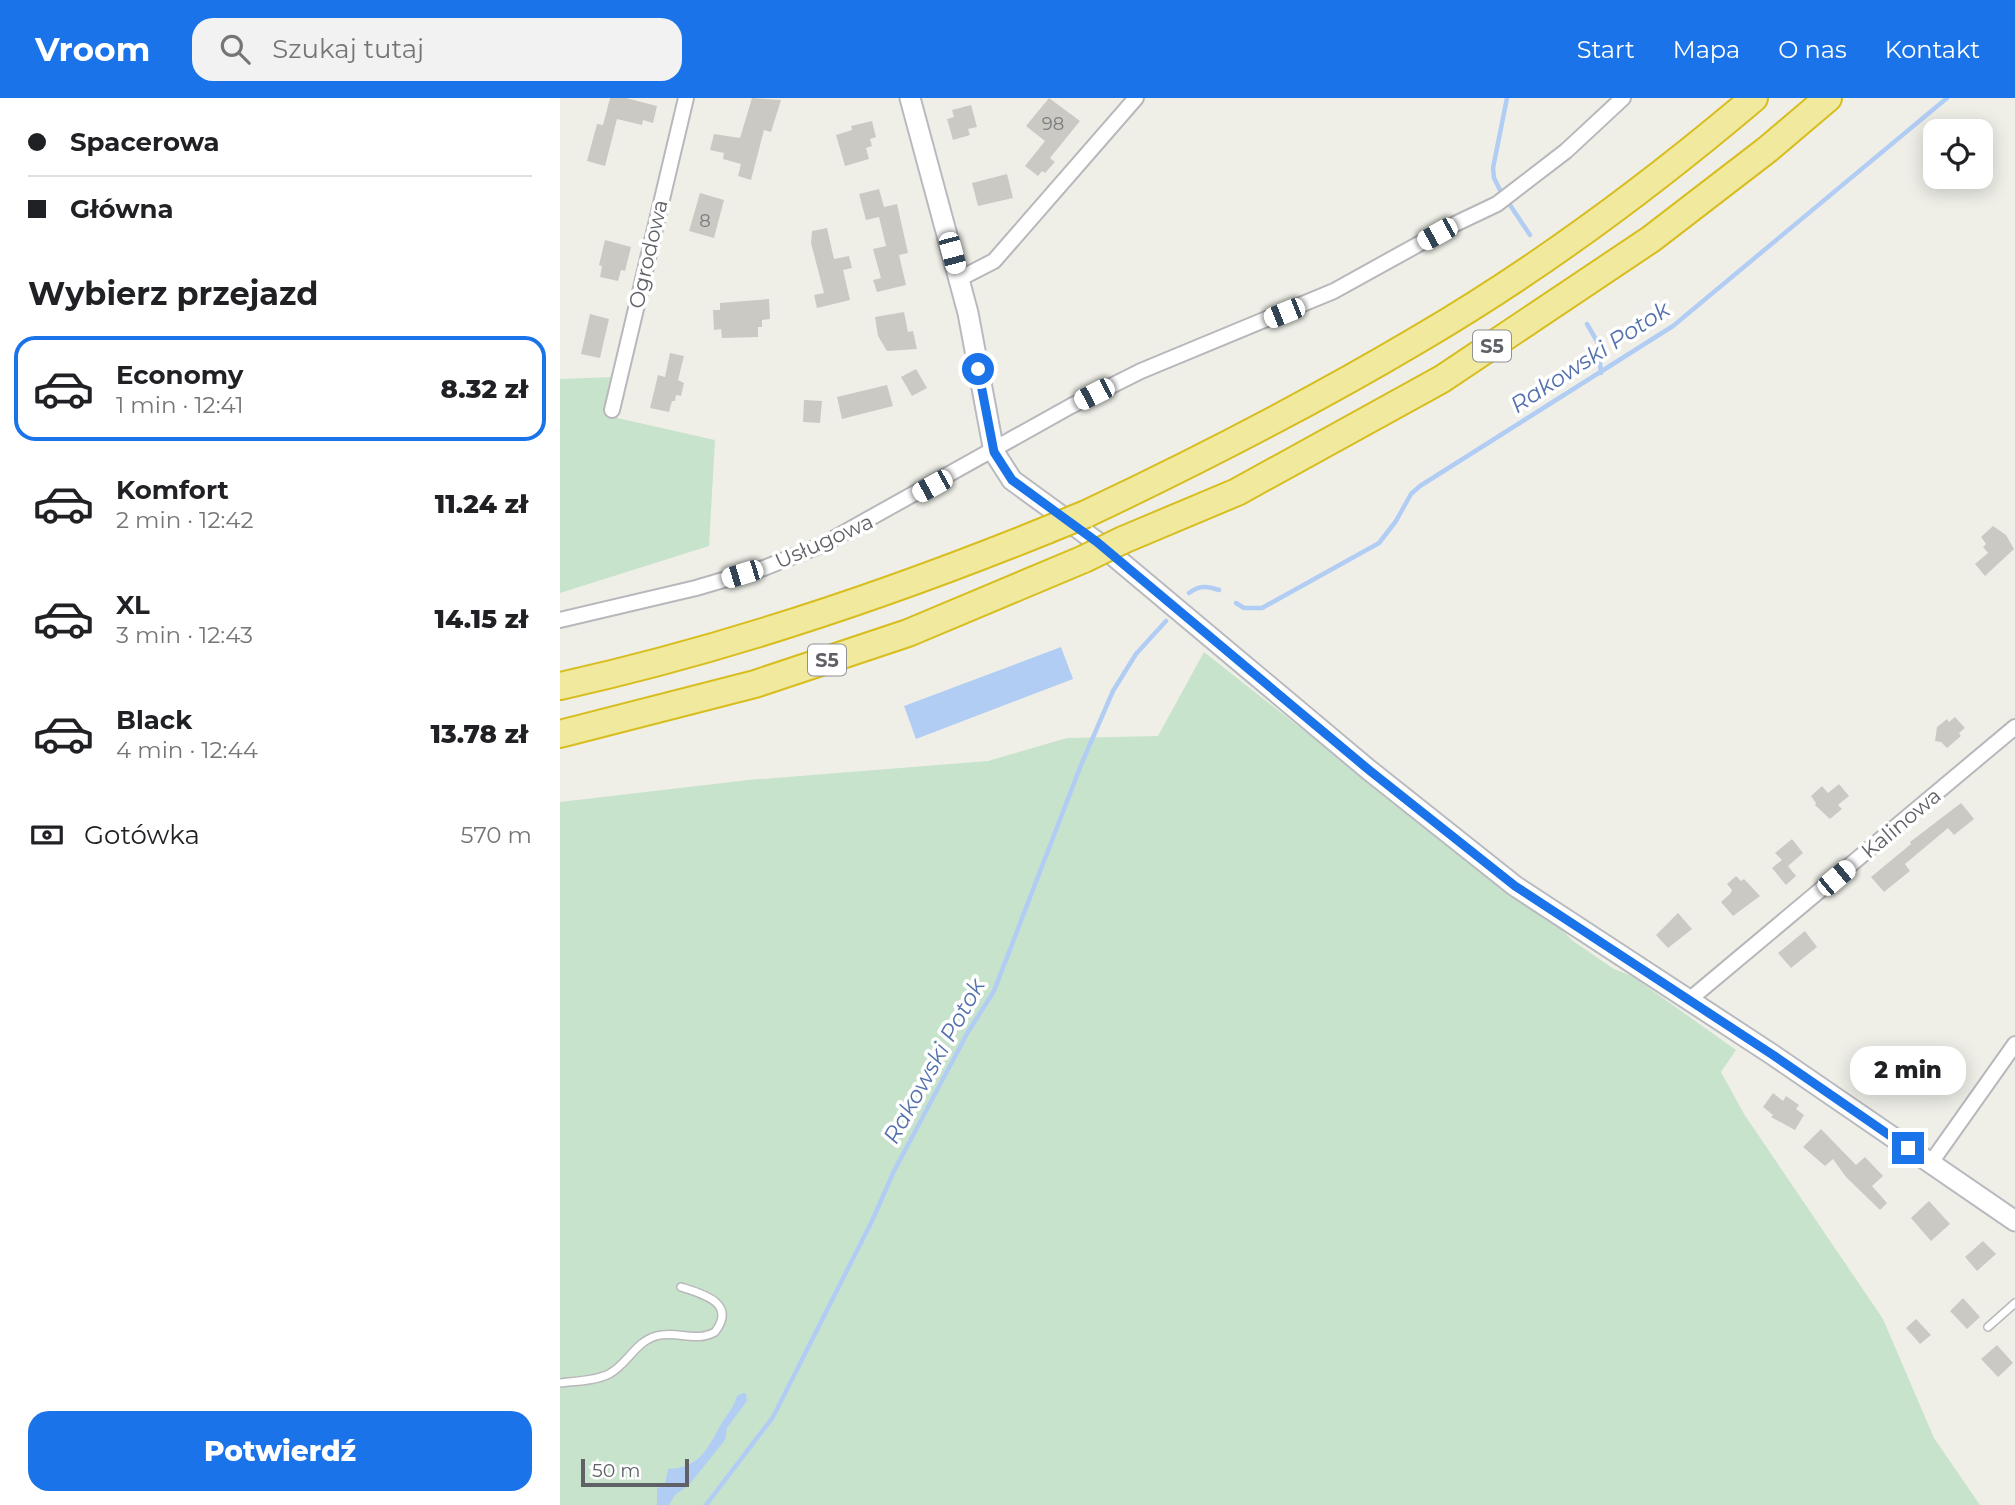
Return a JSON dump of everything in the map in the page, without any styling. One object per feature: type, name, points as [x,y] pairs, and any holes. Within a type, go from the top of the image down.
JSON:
[{"type":"highway","name":"S5","points":[[560,686],[741,640],[893,589],[1086,514],[1225,447],[1420,339],[1521,274],[1620,203],[1755,98]]},
{"type":"highway","name":"S5","points":[[560,734],[755,684],[908,634],[1237,492],[1441,379],[1651,239],[1768,149],[1828,98]]},
{"type":"street","name":"Ogrodowa","points":[[612,410],[686,98]]},
{"type":"street","points":[[910,98],[959,279],[994,452],[1012,480],[1097,542],[1369,770],[1515,886],[1689,1000],[2015,1222]]},
{"type":"street","points":[[959,279],[994,261],[1136,98]]},
{"type":"street","name":"Usługowa","points":[[560,621],[696,588],[764,568],[822,545],[994,452],[1071,406],[1141,371],[1334,291],[1455,224],[1497,204],[1566,151],[1623,98]]},
{"type":"street","name":"Kalinowa","points":[[1689,1000],[2015,727]]},
{"type":"street","points":[[1930,1164],[2015,1044]]},
{"type":"lane","points":[[560,1392],[563,1383],[611,1373],[644,1340],[671,1334],[696,1338],[715,1332],[722,1318],[721,1309],[715,1300],[681,1287]]},
{"type":"lane","points":[[1988,1327],[2015,1303]]},
{"type":"green space","points":[[613,377],[604,415],[715,440],[709,546],[560,593],[560,379]]},
{"type":"green space","points":[[1204,652],[1456,850],[1556,924],[1573,941],[1614,969],[1632,976],[1736,1050],[1721,1072],[1744,1114],[1883,1319],[1934,1438],[1980,1505],[560,1505],[560,802],[748,780],[988,761],[1067,738],[1158,736]]},
{"type":"water","points":[[1061,647],[1073,679],[916,739],[904,706]]},
{"type":"water","points":[[746,1393],[747,1401],[727,1428],[725,1440],[669,1505],[657,1505],[657,1489],[665,1483],[668,1469],[689,1465],[703,1454],[737,1396]]},
{"type":"building","points":[[610,98],[626,98],[657,106],[653,123],[643,120],[642,125],[617,119],[605,166],[587,161],[597,124],[603,125]]},
{"type":"building","points":[[752,98],[781,100],[771,132],[764,130],[751,180],[738,176],[741,164],[723,159],[724,153],[710,150],[714,134],[740,138]]},
{"type":"building","points":[[1049,98],[1080,121],[1050,158],[1055,162],[1045,173],[1042,171],[1038,176],[1025,166],[1045,141],[1026,126]]},
{"type":"building","points":[[971,105],[977,127],[968,129],[970,135],[953,140],[947,119],[954,117],[952,110]]},
{"type":"building","points":[[872,121],[876,137],[870,139],[872,146],[866,148],[869,159],[845,166],[836,135],[852,130],[851,126]]},
{"type":"building","points":[[1007,174],[1013,198],[978,206],[972,183]]},
{"type":"building","points":[[879,189],[884,207],[897,204],[908,253],[899,255],[906,285],[877,292],[873,280],[881,278],[873,249],[886,246],[879,217],[866,220],[859,194]]},
{"type":"building","points":[[700,193],[724,200],[714,238],[689,231]]},
{"type":"building","points":[[827,228],[834,259],[849,256],[852,268],[843,270],[850,300],[817,308],[814,295],[824,293],[811,243],[812,231]]},
{"type":"building","points":[[605,240],[631,247],[625,271],[621,270],[618,281],[600,277],[602,266],[599,265]]},
{"type":"building","points":[[769,299],[770,319],[762,320],[762,327],[758,327],[758,337],[722,338],[721,329],[714,330],[713,310],[720,310],[720,303]]},
{"type":"building","points":[[904,312],[908,332],[913,331],[917,349],[887,351],[878,336],[875,317]]},
{"type":"building","points":[[590,314],[609,319],[600,358],[581,354]]},
{"type":"building","points":[[670,353],[684,356],[678,380],[684,383],[681,396],[676,395],[669,412],[650,408],[658,375],[665,377]]},
{"type":"building","points":[[916,369],[927,388],[912,396],[901,377]]},
{"type":"building","points":[[887,385],[893,406],[842,419],[837,397]]},
{"type":"building","points":[[804,400],[822,401],[820,423],[803,422]]},
{"type":"building","points":[[1993,526],[2006,535],[2014,549],[1985,576],[1975,564],[1988,553],[1983,547],[1986,544],[1981,537]]},
{"type":"building","points":[[1955,717],[1965,728],[1959,733],[1961,736],[1947,748],[1941,742],[1935,741],[1937,727],[1947,719],[1949,722]]},
{"type":"building","points":[[1839,784],[1849,796],[1838,805],[1842,809],[1830,819],[1815,805],[1811,796],[1822,786],[1828,793]]},
{"type":"building","points":[[1961,803],[1974,819],[1954,835],[1948,828],[1905,864],[1910,871],[1884,892],[1871,877],[1911,844],[1910,842]]},
{"type":"building","points":[[1792,839],[1803,853],[1788,866],[1796,876],[1786,885],[1772,868],[1782,860],[1775,853]]},
{"type":"building","points":[[1736,876],[1741,881],[1744,879],[1760,896],[1733,916],[1721,902],[1732,890],[1727,884]]},
{"type":"building","points":[[1678,913],[1692,929],[1668,948],[1656,935]]},
{"type":"building","points":[[1805,931],[1817,947],[1791,968],[1778,953]]},
{"type":"building","points":[[1935,1048],[1962,1069],[1946,1089],[1919,1069]]},
{"type":"building","points":[[1773,1093],[1783,1101],[1786,1096],[1799,1105],[1796,1109],[1804,1115],[1795,1130],[1771,1117],[1773,1115],[1763,1107]]},
{"type":"building","points":[[1821,1129],[1856,1165],[1865,1157],[1883,1176],[1872,1186],[1887,1203],[1880,1210],[1846,1177],[1833,1159],[1825,1166],[1803,1147]]},
{"type":"building","points":[[1929,1201],[1950,1224],[1931,1241],[1911,1218]]},
{"type":"building","points":[[1983,1241],[1996,1254],[1977,1271],[1965,1257]]},
{"type":"building","points":[[1963,1298],[1980,1317],[1967,1329],[1950,1311]]},
{"type":"building","points":[[1916,1319],[1931,1335],[1920,1344],[1906,1328]]},
{"type":"building","points":[[1997,1345],[2013,1363],[1998,1377],[1981,1359]]},
{"type":"waterway","points":[[1501,192],[1494,178],[1493,168],[1507,98]]},
{"type":"waterway","name":"Rakowski Potok","points":[[1236,603],[1244,608],[1262,608],[1379,543],[1396,521],[1411,494],[1420,486],[1673,326],[1947,98]]},
{"type":"waterway","points":[[1510,205],[1530,235]]},
{"type":"waterway","points":[[1587,324],[1598,343],[1601,373]]},
{"type":"waterway","name":"Rakowski Potok","points":[[1189,593],[1204,587],[1219,590]]},
{"type":"waterway","name":"Rakowski Potok","points":[[706,1505],[773,1417],[872,1221],[894,1171],[968,1032],[994,991],[1081,765],[1113,691],[1136,654],[1166,621]]},
{"type":"route","points":[[978,369],[994,452],[1003,470],[1012,480],[1097,542],[1369,770],[1515,886],[1773,1055],[1908,1148]]}]
